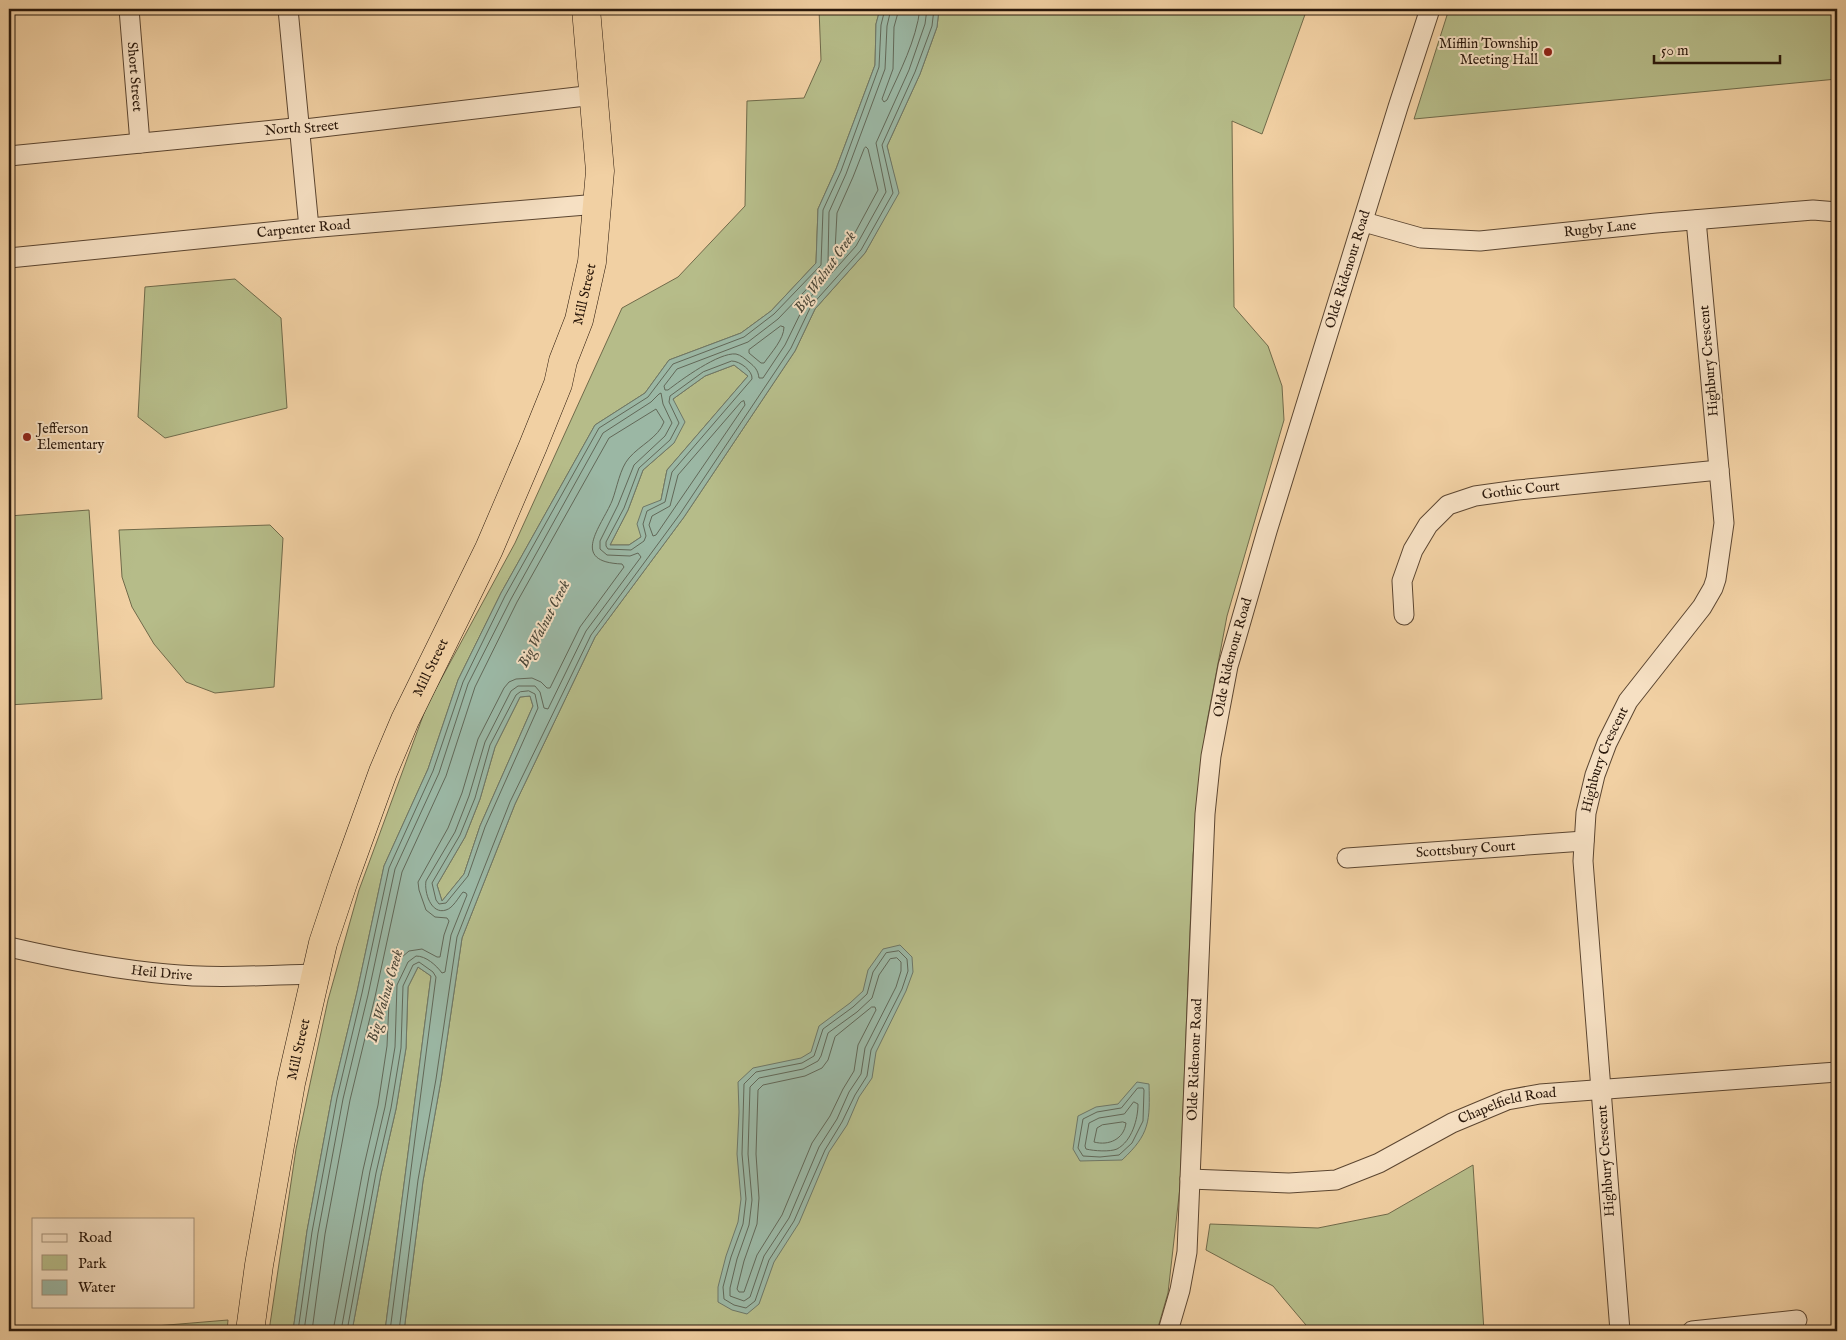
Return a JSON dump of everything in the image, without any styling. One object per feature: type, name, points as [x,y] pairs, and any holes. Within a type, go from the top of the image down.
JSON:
[{"type":"highway","name":"Mill Street","points":[[250,1331],[274,1173],[293,1074],[323,944],[345,877],[405,720],[492,540],[558,384],[563,361],[579,320],[592,262],[600,171],[586,9]]},
{"type":"street","name":"Short Street","points":[[129,9],[140,143]]},
{"type":"street","points":[[288,9],[309,228]]},
{"type":"street","name":"Olde Ridenour Road","points":[[1168,1331],[1180,1290],[1187,1252],[1206,814],[1213,748],[1228,666],[1267,531],[1430,9]]},
{"type":"street","name":"North Street","points":[[9,156],[300,128],[594,95]]},
{"type":"street","name":"Carpenter Road","points":[[9,258],[309,228],[598,204]]},
{"type":"street","name":"Rugby Lane","points":[[1364,222],[1421,238],[1480,241],[1814,210],[1837,212]]},
{"type":"street","name":"Highbury Crescent","points":[[1620,1331],[1583,861],[1584,841],[1586,813],[1595,775],[1607,743],[1628,701],[1702,607],[1716,579],[1724,523],[1696,220]]},
{"type":"street","name":"Gothic Court","points":[[1404,615],[1402,581],[1413,550],[1428,525],[1448,505],[1475,496],[1518,490],[1719,470]]},
{"type":"street","name":"Scottsbury Court","points":[[1347,858],[1584,841]]},
{"type":"street","name":"Heil Drive","points":[[9,947],[103,967],[168,974],[220,976],[316,974]]},
{"type":"street","name":"Chapelfield Road","points":[[1190,1179],[1289,1183],[1336,1180],[1379,1163],[1452,1123],[1507,1100],[1540,1094],[1837,1072]]},
{"type":"street","points":[[1692,1331],[1797,1320]]},
{"type":"green space","points":[[819,9],[880,9],[876,24],[875,65],[836,169],[818,209],[816,263],[771,311],[741,333],[669,360],[645,393],[595,425],[501,593],[458,680],[428,769],[384,866],[332,1096],[307,1231],[293,1331],[269,1331],[296,1149],[328,1000],[359,890],[427,705],[515,543],[622,308],[678,277],[745,206],[747,101],[804,98],[821,60]]},
{"type":"green space","points":[[939,9],[1307,9],[1262,134],[1232,121],[1234,307],[1268,346],[1282,386],[1284,420],[1227,616],[1206,727],[1193,855],[1180,1187],[1168,1293],[1157,1331],[404,1331],[423,1181],[441,1080],[462,938],[515,804],[595,637],[684,517],[795,351],[815,309],[865,253],[898,193],[887,146],[920,74],[937,27]]},
{"type":"green space","points":[[1449,9],[1837,9],[1837,79],[1414,119]]},
{"type":"green space","points":[[235,279],[281,318],[287,408],[165,438],[138,417],[145,287]]},
{"type":"green space","points":[[734,365],[748,376],[667,470],[661,500],[641,537],[629,545],[610,545],[628,510],[643,470],[674,443],[673,399],[705,376]]},
{"type":"green space","points":[[89,510],[102,699],[9,705],[9,516]]},
{"type":"green space","points":[[270,525],[283,538],[274,687],[215,693],[186,682],[154,644],[132,607],[122,577],[119,530]]},
{"type":"green space","points":[[530,696],[533,706],[480,826],[464,874],[442,901],[437,885],[465,837],[480,799],[495,747],[520,697]]},
{"type":"green space","points":[[418,967],[431,976],[385,1331],[352,1331],[381,1174],[396,1109],[406,1048],[408,987]]},
{"type":"green space","points":[[1473,1165],[1484,1331],[1311,1331],[1273,1286],[1206,1250],[1210,1224],[1318,1228],[1388,1214]]},
{"type":"green space","points":[[228,1320],[227,1331],[95,1331]]},
{"type":"water","name":"Big Walnut Creek","points":[[880,9],[939,9],[937,27],[920,74],[887,146],[899,193],[865,253],[815,309],[795,351],[684,517],[595,637],[515,804],[462,938],[441,1080],[423,1181],[404,1331],[385,1331],[431,976],[418,967],[408,987],[406,1048],[396,1109],[381,1174],[352,1331],[293,1331],[307,1231],[332,1096],[384,866],[428,769],[458,680],[501,593],[595,425],[645,393],[669,360],[741,333],[771,311],[816,263],[818,209],[836,169],[875,65],[876,24]],"holes":[[[734,365],[748,376],[667,470],[661,500],[643,507],[637,524],[641,537],[629,545],[610,545],[628,510],[643,470],[674,443],[685,422],[673,399],[705,376]],[[530,696],[533,706],[480,826],[464,874],[442,901],[437,885],[465,837],[480,799],[495,747],[520,697]]]},
{"type":"water","points":[[900,945],[912,957],[913,972],[906,991],[876,1052],[872,1078],[859,1097],[847,1125],[829,1152],[799,1223],[774,1262],[759,1304],[747,1314],[732,1310],[718,1302],[718,1287],[738,1222],[741,1199],[737,1154],[738,1082],[753,1068],[801,1058],[811,1052],[819,1026],[863,991],[868,970],[883,949]]},
{"type":"water","points":[[1137,1082],[1149,1084],[1148,1117],[1143,1134],[1138,1142],[1122,1160],[1080,1161],[1073,1149],[1078,1116],[1096,1107],[1118,1104]]},
{"type":"place","name":"Mifflin Township Meeting Hall","points":[[1548,52]]},
{"type":"place","name":"Jefferson Elementary","points":[[27,437]]}]
